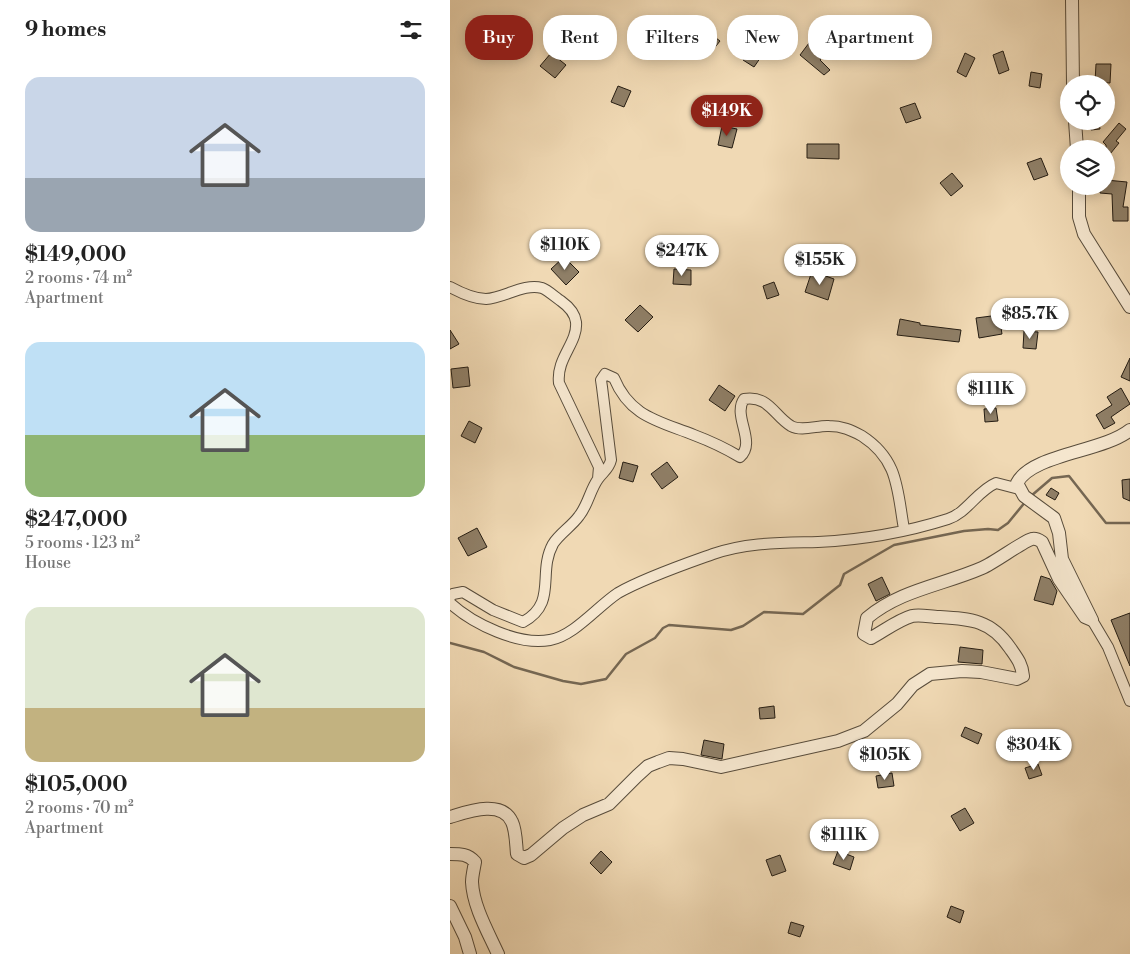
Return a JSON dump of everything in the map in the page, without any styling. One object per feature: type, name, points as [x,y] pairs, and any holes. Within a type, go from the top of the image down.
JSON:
[{"type":"street","points":[[1072,0],[1073,75]]},
{"type":"street","points":[[1079,195],[1079,217],[1084,234],[1130,307]]},
{"type":"street","points":[[450,288],[484,299],[498,298],[525,289],[542,288],[566,305],[575,317],[576,326],[558,370],[559,383],[599,467],[598,479]]},
{"type":"street","points":[[450,597],[453,594],[463,592],[493,610],[523,622],[533,617],[544,602],[548,561],[553,544],[580,515],[598,479],[609,467],[611,460],[601,380],[605,374],[609,374],[614,378],[620,392],[650,420],[693,434],[740,457],[746,445],[739,410],[744,399],[759,400],[772,406],[791,426],[797,428],[828,426],[850,429],[872,443],[884,454],[891,465],[895,476],[904,530]]},
{"type":"street","points":[[1024,495],[1017,483],[1025,472],[1040,464],[1108,443],[1130,430]]},
{"type":"street","points":[[450,603],[511,637],[531,642],[552,640],[570,630],[619,593],[731,548],[757,543],[856,538],[904,530],[951,518],[981,492],[996,483],[1024,495],[1054,518],[1059,533],[1062,559],[1092,620],[1108,647],[1130,701]]},
{"type":"street","points":[[450,818],[492,807],[506,814],[513,822],[517,854],[524,858],[531,855],[562,828],[583,815],[609,804],[648,766],[669,758],[721,767],[838,741],[864,731],[897,704],[912,684],[930,674],[981,672],[1017,679],[1023,676],[1022,665],[1004,639],[991,627],[980,622],[965,619],[914,616],[904,619],[871,638],[864,634],[864,627],[867,618],[897,596],[954,580],[998,561],[1030,539],[1037,539],[1042,542],[1059,579],[1085,617],[1092,620]]},
{"type":"street","points":[[450,854],[470,856],[475,862],[472,882],[475,894],[482,918],[498,954]]},
{"type":"street","points":[[450,906],[465,937],[470,954]]},
{"type":"building","points":[[808,44],[808,60],[820,60],[830,70],[824,75],[800,55]]},
{"type":"building","points":[[1003,51],[1009,70],[999,74],[993,55]]},
{"type":"building","points":[[965,53],[975,58],[966,77],[957,72]]},
{"type":"building","points":[[545,60],[560,60],[566,65],[555,78],[540,66]]},
{"type":"building","points":[[743,60],[759,60],[754,67]]},
{"type":"building","points":[[1096,64],[1111,64],[1110,75],[1095,75]]},
{"type":"building","points":[[1031,72],[1042,74],[1040,88],[1029,86]]},
{"type":"building","points":[[618,86],[631,91],[624,107],[611,102]]},
{"type":"building","points":[[915,103],[921,118],[906,123],[900,108]]},
{"type":"building","points":[[1119,123],[1126,129],[1116,141],[1119,143],[1115,148],[1115,140],[1105,140]]},
{"type":"building","points":[[722,126],[737,129],[732,148],[718,145]]},
{"type":"building","points":[[807,144],[839,144],[839,159],[807,158]]},
{"type":"building","points":[[1041,158],[1048,175],[1034,180],[1027,163]]},
{"type":"building","points":[[952,173],[963,186],[951,196],[940,183]]},
{"type":"building","points":[[1115,181],[1127,182],[1123,207],[1128,207],[1128,221],[1113,221],[1112,195],[1115,195]]},
{"type":"building","points":[[564,257],[579,272],[566,285],[551,269]]},
{"type":"building","points":[[674,269],[691,270],[691,285],[673,284]]},
{"type":"building","points":[[812,271],[834,279],[828,300],[805,292]]},
{"type":"building","points":[[774,282],[779,295],[767,299],[763,286]]},
{"type":"building","points":[[640,305],[653,317],[638,332],[625,320]]},
{"type":"building","points":[[999,315],[1002,334],[979,338],[976,318]]},
{"type":"building","points":[[900,319],[920,323],[920,325],[961,330],[959,342],[897,335]]},
{"type":"building","points":[[450,330],[459,344],[450,349]]},
{"type":"building","points":[[1024,331],[1038,332],[1036,349],[1023,348]]},
{"type":"building","points":[[1130,358],[1130,381],[1121,377]]},
{"type":"building","points":[[468,367],[470,386],[453,388],[451,369]]},
{"type":"building","points":[[719,385],[735,396],[725,411],[709,400]]},
{"type":"building","points":[[1121,388],[1130,404],[1111,417],[1115,423],[1104,429],[1096,415],[1112,405],[1107,397]]},
{"type":"building","points":[[996,408],[998,421],[985,422],[984,409]]},
{"type":"building","points":[[469,421],[482,428],[475,443],[461,436]]},
{"type":"building","points":[[623,462],[638,466],[633,482],[619,478]]},
{"type":"building","points":[[667,462],[678,477],[662,489],[651,474]]},
{"type":"building","points":[[1130,479],[1130,501],[1123,498],[1122,480]]},
{"type":"building","points":[[1051,488],[1059,493],[1055,500],[1046,495]]},
{"type":"building","points":[[477,528],[487,547],[468,556],[458,538]]},
{"type":"building","points":[[1041,576],[1050,579],[1057,591],[1053,605],[1034,600]]},
{"type":"building","points":[[882,577],[890,594],[876,601],[868,584]]},
{"type":"building","points":[[1130,613],[1130,666],[1111,620]]},
{"type":"building","points":[[960,647],[983,650],[982,664],[958,662]]},
{"type":"building","points":[[774,706],[775,718],[760,719],[759,708]]},
{"type":"building","points":[[965,727],[982,734],[978,744],[961,736]]},
{"type":"building","points":[[704,740],[724,744],[722,759],[701,755]]},
{"type":"building","points":[[1038,764],[1042,775],[1029,779],[1025,768]]},
{"type":"building","points":[[892,773],[894,786],[878,788],[876,776]]},
{"type":"building","points":[[965,808],[974,823],[960,831],[951,816]]},
{"type":"building","points":[[601,851],[612,862],[601,874],[590,863]]},
{"type":"building","points":[[838,851],[854,857],[850,870],[833,864]]},
{"type":"building","points":[[780,855],[786,871],[772,876],[766,860]]},
{"type":"building","points":[[951,906],[964,911],[960,923],[947,917]]},
{"type":"building","points":[[791,922],[804,926],[800,937],[788,933]]},
{"type":"waterway","points":[[1031,496],[1052,478],[1069,476],[1106,523],[1130,523]]},
{"type":"waterway","points":[[450,643],[484,652],[514,667],[563,681],[581,684],[606,679],[626,654],[655,638],[663,628],[669,625],[731,630],[743,626],[764,612],[803,614],[840,585],[844,574],[894,545],[964,531],[998,530],[1008,523],[1026,501]]}]
